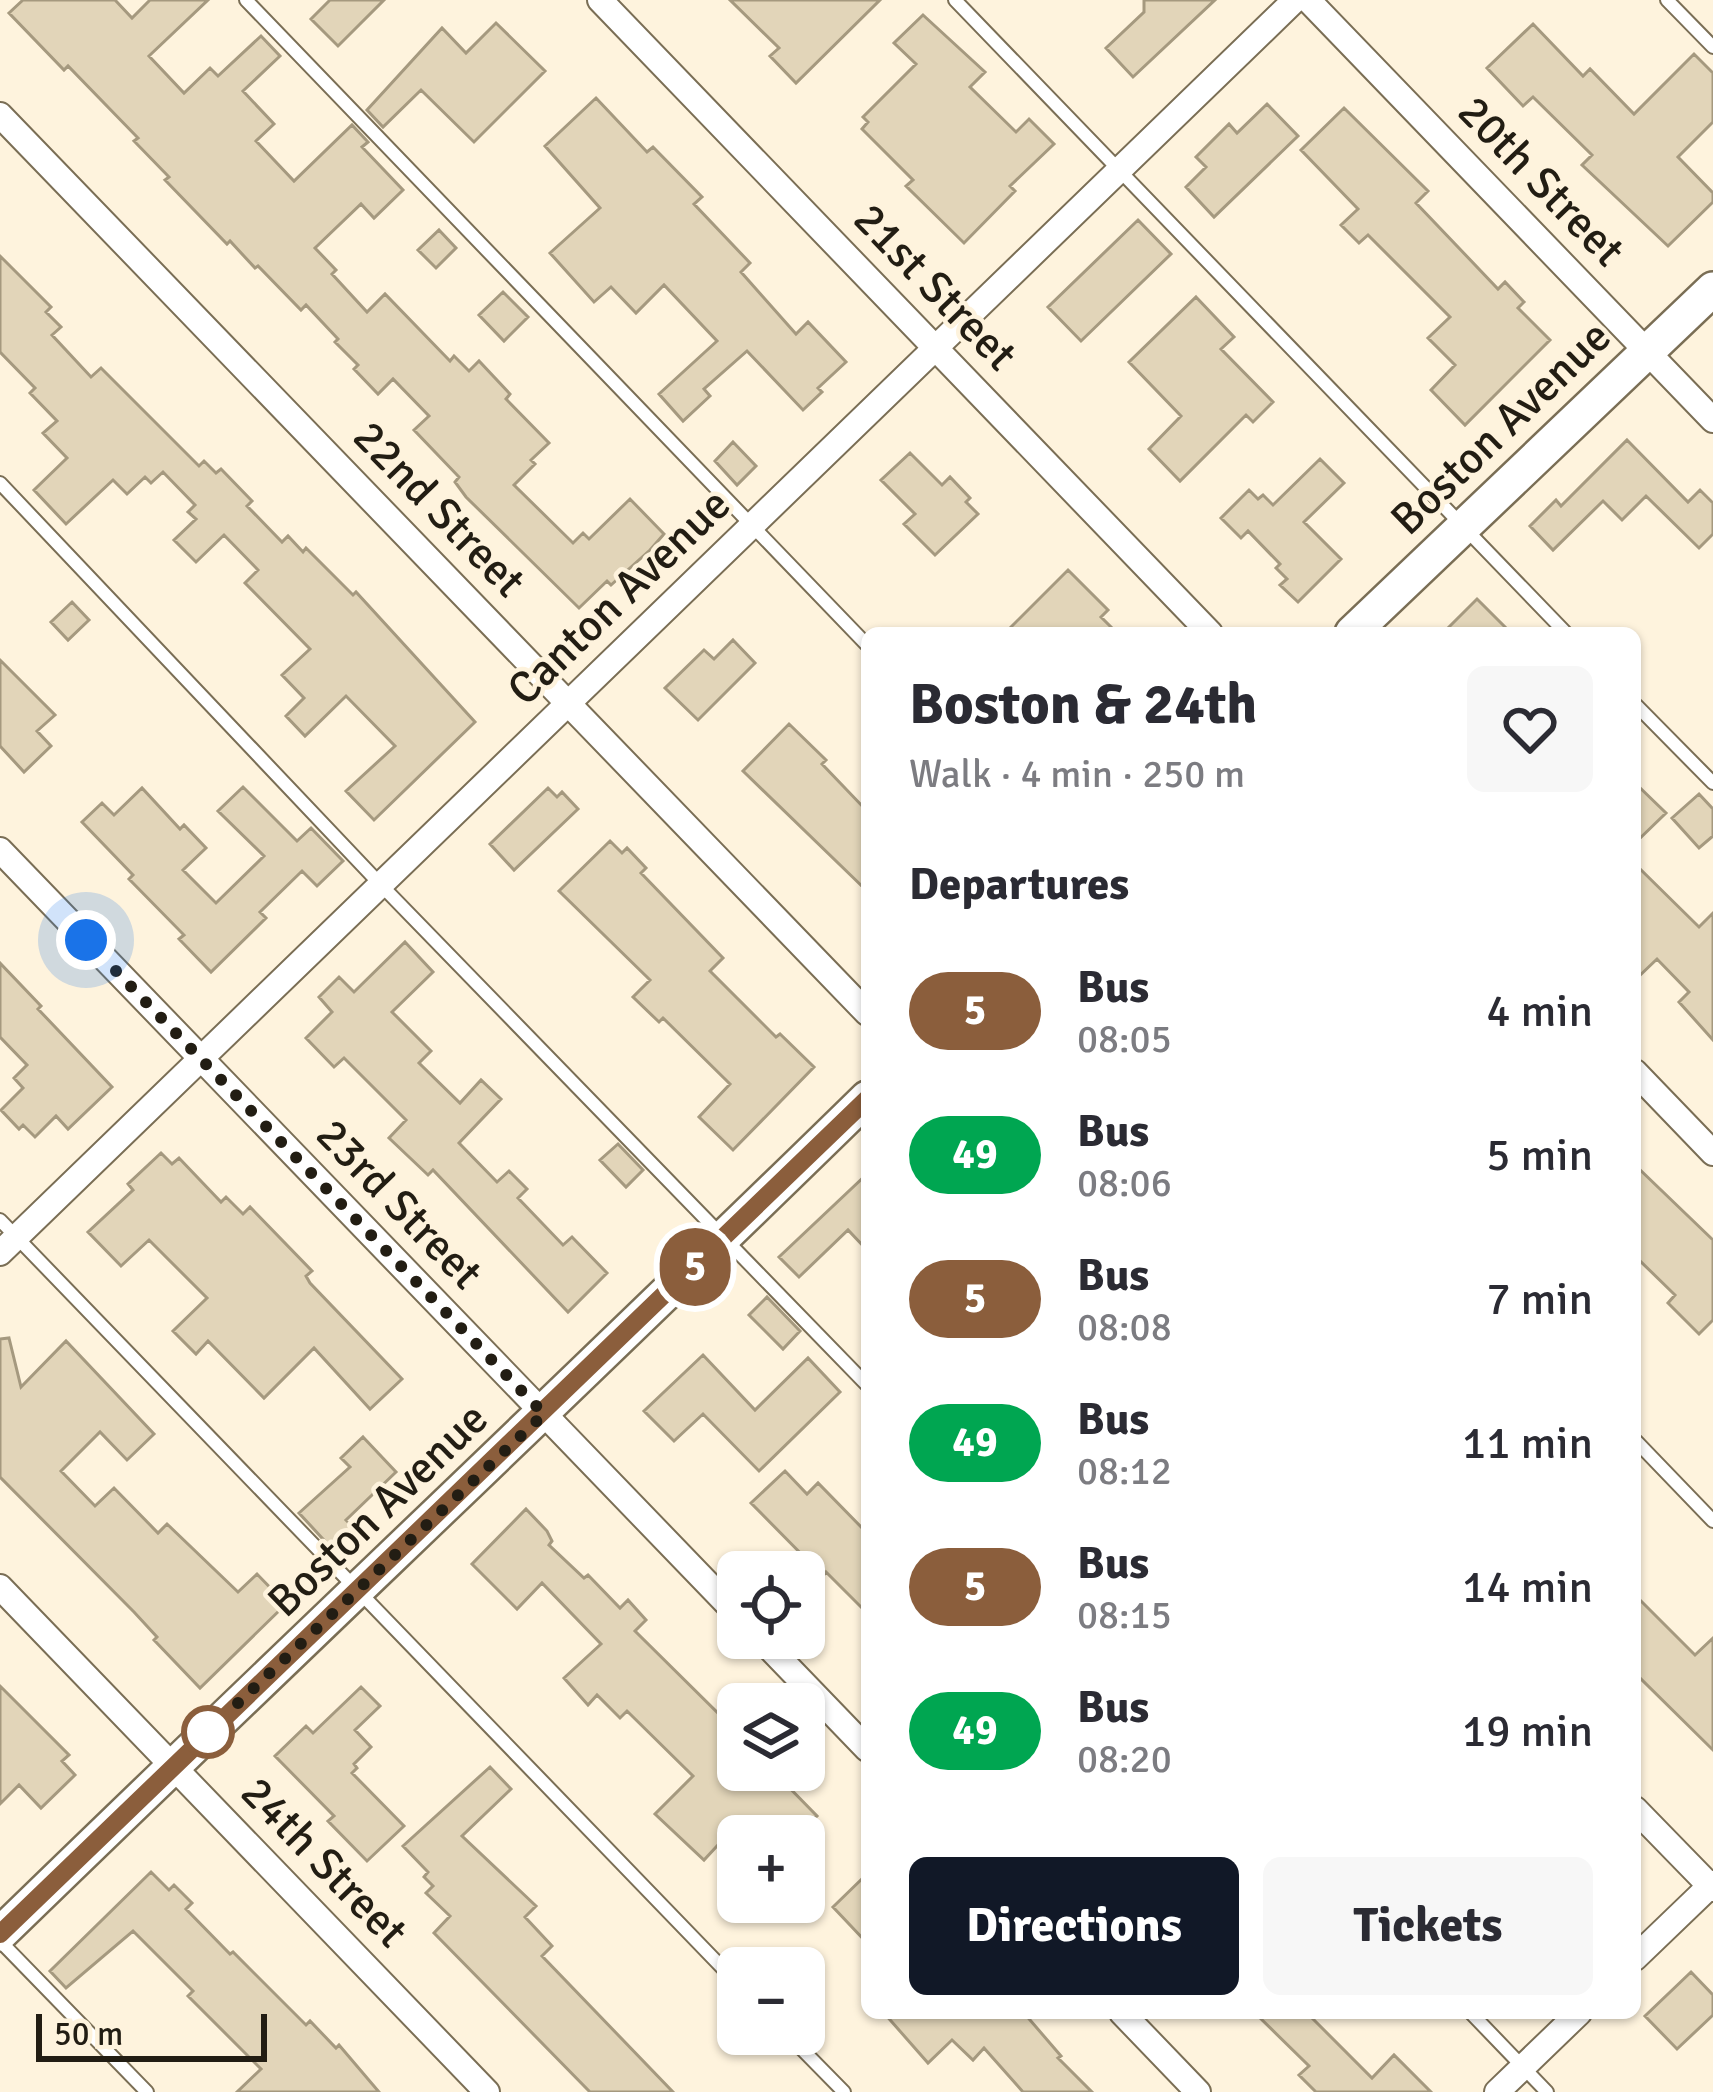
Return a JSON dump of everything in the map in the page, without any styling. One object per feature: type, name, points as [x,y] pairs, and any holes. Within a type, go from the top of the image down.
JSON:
[{"type":"street","name":"21st Street","points":[[600,0],[1204,627]]},
{"type":"street","name":"Canton Avenue","points":[[5,1237],[201,1059],[1295,0]]},
{"type":"street","name":"20th Street","points":[[1308,0],[1713,420]]},
{"type":"street","name":"22nd Street","points":[[0,116],[861,1007]]},
{"type":"street","name":"Boston Avenue","points":[[1358,627],[1713,289]]},
{"type":"street","name":"23rd Street","points":[[0,850],[717,1594]]},
{"type":"street","points":[[1641,1078],[1713,1153]]},
{"type":"street","name":"Boston Avenue","points":[[0,1937],[861,1104]]},
{"type":"street","name":"24th Street","points":[[0,1587],[487,2092]]},
{"type":"street","points":[[780,1659],[861,1743]]},
{"type":"street","points":[[1641,1814],[1712,1886],[1641,1952]]},
{"type":"street","points":[[1128,2019],[1198,2092]]},
{"type":"street","points":[[1497,2092],[1573,2019]]},
{"type":"lane","points":[[246,0],[861,639]]},
{"type":"lane","points":[[955,0],[1560,627]]},
{"type":"lane","points":[[1667,0],[1713,47]]},
{"type":"lane","points":[[0,483],[381,885],[861,1379]]},
{"type":"lane","points":[[1641,710],[1713,783]]},
{"type":"lane","points":[[5,1237],[717,1962]]},
{"type":"lane","points":[[1641,1447],[1713,1521]]},
{"type":"lane","points":[[0,1937],[147,2092]]},
{"type":"lane","points":[[1477,2019],[1547,2092]]},
{"type":"lane","points":[[808,2055],[844,2092]]},
{"type":"building","points":[[23,0],[115,0],[132,18],[150,0],[208,0],[149,56],[184,93],[210,68],[218,76],[261,36],[280,56],[243,91],[274,124],[256,141],[294,181],[352,125],[368,142],[362,147],[403,190],[374,218],[361,204],[315,248],[336,270],[332,274],[367,312],[385,294],[450,361],[454,356],[469,371],[479,361],[510,394],[506,399],[549,443],[514,485],[573,543],[583,533],[589,539],[630,499],[664,534],[611,585],[607,581],[579,608],[466,497],[455,482],[459,477],[414,430],[429,416],[393,379],[378,394],[306,305],[301,310],[230,241],[227,244],[165,180],[169,177],[134,141],[138,138],[9,13]]},
{"type":"building","points":[[330,0],[384,0],[338,46],[311,19]]},
{"type":"building","points":[[730,0],[880,0],[796,83],[770,56],[779,48]]},
{"type":"building","points":[[1144,0],[1215,0],[1133,77],[1106,48],[1144,12]]},
{"type":"building","points":[[923,15],[985,72],[970,87],[1016,132],[1029,119],[1054,144],[1010,186],[1015,191],[964,243],[906,186],[913,180],[862,129],[868,122],[863,117],[916,64],[894,43]]},
{"type":"building","points":[[496,23],[545,71],[474,142],[421,90],[383,127],[367,110],[442,28],[466,53]]},
{"type":"building","points":[[1533,24],[1583,76],[1590,69],[1634,114],[1694,54],[1713,73],[1713,122],[1678,157],[1713,193],[1713,202],[1668,246],[1582,165],[1592,155],[1533,97],[1523,106],[1487,68]]},
{"type":"building","points":[[596,98],[647,152],[653,147],[702,197],[694,204],[750,263],[741,272],[796,334],[808,322],[846,362],[803,410],[747,351],[704,389],[710,396],[683,421],[659,394],[717,341],[664,285],[636,313],[611,287],[594,302],[550,253],[600,208],[545,146]]},
{"type":"building","points":[[1267,104],[1298,136],[1214,217],[1186,187],[1206,167],[1196,157],[1229,124],[1237,133]]},
{"type":"building","points":[[1344,108],[1428,191],[1416,203],[1498,289],[1505,282],[1524,302],[1518,308],[1550,340],[1465,425],[1431,390],[1455,365],[1428,338],[1450,317],[1368,235],[1359,243],[1341,225],[1358,209],[1301,150]]},
{"type":"building","points":[[1138,220],[1171,254],[1081,341],[1048,307]]},
{"type":"building","points":[[439,230],[456,248],[436,268],[418,250]]},
{"type":"building","points":[[0,256],[51,307],[46,312],[61,327],[52,335],[91,377],[101,368],[199,466],[204,461],[216,473],[221,469],[252,501],[247,506],[282,542],[288,536],[303,552],[306,548],[353,595],[356,592],[475,722],[374,820],[346,791],[395,746],[346,696],[305,736],[286,716],[304,698],[282,675],[310,649],[245,583],[258,570],[224,535],[196,562],[174,540],[196,519],[188,512],[195,505],[163,472],[151,483],[145,477],[127,494],[113,480],[66,524],[34,490],[67,458],[43,433],[57,421],[30,393],[35,388],[0,352]]},
{"type":"building","points":[[503,292],[528,317],[504,341],[479,315]]},
{"type":"building","points":[[1196,297],[1234,337],[1221,349],[1273,402],[1253,422],[1246,415],[1180,481],[1149,449],[1181,416],[1129,362]]},
{"type":"building","points":[[1627,440],[1688,502],[1700,490],[1713,503],[1713,534],[1699,548],[1646,496],[1622,520],[1603,501],[1553,550],[1530,526],[1556,500],[1561,506]]},
{"type":"building","points":[[733,442],[756,466],[737,485],[715,461]]},
{"type":"building","points":[[910,453],[942,485],[950,477],[978,514],[935,555],[904,524],[915,514],[881,480]]},
{"type":"building","points":[[1320,459],[1344,483],[1304,522],[1341,559],[1298,602],[1280,585],[1287,579],[1276,568],[1280,564],[1248,531],[1241,538],[1221,518],[1249,490],[1273,505]]},
{"type":"building","points":[[1068,570],[1108,610],[1101,617],[1111,627],[1011,627]]},
{"type":"building","points":[[1477,599],[1505,627],[1449,627]]},
{"type":"building","points":[[72,602],[89,620],[68,640],[51,622]]},
{"type":"building","points":[[733,640],[755,663],[698,720],[665,688],[704,650],[714,659]]},
{"type":"building","points":[[0,660],[55,715],[37,731],[51,746],[24,772],[0,746]]},
{"type":"building","points":[[789,724],[826,760],[822,764],[861,805],[861,885],[743,771]]},
{"type":"building","points":[[243,787],[297,841],[311,828],[343,861],[317,886],[302,871],[260,912],[266,918],[211,972],[179,939],[184,935],[129,879],[133,875],[82,822],[102,803],[114,815],[142,788],[180,829],[184,825],[206,848],[183,870],[216,903],[264,856],[218,811]]},
{"type":"building","points":[[548,788],[557,797],[562,792],[578,809],[514,870],[490,844]]},
{"type":"building","points":[[1641,789],[1666,813],[1641,837]]},
{"type":"building","points":[[1699,794],[1713,809],[1713,836],[1699,848],[1672,818]]},
{"type":"building","points":[[610,841],[622,853],[627,848],[646,868],[641,873],[723,958],[710,971],[776,1037],[780,1034],[814,1067],[733,1150],[699,1117],[730,1084],[663,1018],[659,1022],[633,997],[650,980],[559,891]]},
{"type":"building","points":[[1641,870],[1699,927],[1713,913],[1713,1040],[1679,1002],[1689,992],[1657,959],[1641,974]]},
{"type":"building","points":[[405,942],[433,972],[392,1012],[431,1051],[419,1063],[460,1103],[481,1080],[501,1099],[459,1143],[497,1182],[509,1171],[527,1189],[518,1198],[563,1245],[572,1237],[607,1273],[568,1312],[433,1170],[428,1175],[389,1138],[406,1120],[344,1058],[334,1067],[306,1038],[332,1012],[319,997],[339,977],[354,992]]},
{"type":"building","points":[[0,963],[112,1087],[68,1129],[56,1116],[35,1137],[23,1125],[19,1129],[1,1110],[23,1088],[14,1078],[27,1065],[0,1037]]},
{"type":"building","points":[[618,1144],[643,1170],[626,1187],[600,1160]]},
{"type":"building","points":[[161,1153],[172,1164],[179,1158],[221,1202],[226,1197],[243,1214],[250,1207],[312,1271],[306,1276],[310,1283],[402,1379],[370,1409],[314,1348],[264,1398],[208,1341],[196,1354],[173,1331],[207,1298],[149,1240],[121,1266],[88,1232],[133,1190],[128,1184]]},
{"type":"building","points":[[1641,1171],[1713,1240],[1713,1320],[1699,1334],[1668,1303],[1675,1295],[1641,1262]]},
{"type":"building","points":[[861,1180],[861,1244],[848,1230],[799,1277],[779,1257]]},
{"type":"building","points":[[767,1297],[800,1331],[783,1349],[749,1315]]},
{"type":"building","points":[[9,1338],[21,1387],[66,1341],[154,1434],[127,1460],[100,1432],[61,1471],[95,1506],[114,1488],[158,1533],[167,1524],[238,1592],[257,1574],[286,1604],[200,1688],[134,1612],[0,1477],[0,1339]]},
{"type":"building","points":[[703,1355],[755,1410],[808,1358],[840,1392],[759,1471],[703,1414],[674,1441],[644,1411]]},
{"type":"building","points":[[363,1437],[396,1472],[346,1520],[356,1530],[334,1551],[299,1513],[350,1467],[341,1458]]},
{"type":"building","points":[[785,1471],[807,1494],[818,1483],[861,1527],[861,1607],[825,1573],[825,1551],[798,1551],[751,1503]]},
{"type":"building","points":[[526,1509],[547,1531],[549,1545],[584,1578],[588,1575],[620,1608],[628,1600],[646,1620],[635,1631],[717,1712],[717,1791],[793,1791],[816,1815],[717,1815],[717,1846],[704,1860],[655,1814],[693,1776],[627,1711],[620,1718],[597,1695],[588,1705],[564,1678],[601,1644],[542,1583],[517,1609],[472,1564]]},
{"type":"building","points":[[1641,1601],[1695,1655],[1713,1638],[1713,1750],[1641,1679]]},
{"type":"building","points":[[0,1686],[69,1755],[62,1761],[75,1775],[41,1808],[19,1785],[0,1804]]},
{"type":"building","points":[[361,1687],[380,1706],[355,1730],[371,1747],[354,1764],[357,1768],[352,1773],[404,1826],[367,1861],[328,1821],[334,1816],[275,1756],[306,1726],[313,1733]]},
{"type":"building","points":[[490,1767],[511,1789],[462,1836],[536,1906],[525,1917],[552,1946],[542,1956],[673,2092],[590,2092],[434,1933],[450,1916],[426,1893],[433,1886],[424,1877],[428,1872],[403,1846]]},
{"type":"building","points":[[151,1872],[169,1890],[174,1885],[192,1903],[186,1909],[230,1954],[306,2025],[310,2021],[336,2048],[339,2045],[379,2092],[237,2092],[261,2069],[188,1996],[193,1991],[133,1931],[66,1988],[50,1971]]},
{"type":"building","points":[[861,1880],[861,1937],[833,1907]]},
{"type":"building","points":[[1691,1972],[1713,1995],[1713,2015],[1677,2049],[1645,2016]]},
{"type":"building","points":[[889,2019],[1029,2019],[1092,2092],[1023,2092],[984,2048],[973,2060],[952,2040],[928,2063]]},
{"type":"building","points":[[1261,2019],[1313,2019],[1372,2078],[1394,2055],[1431,2092],[1316,2092],[1299,2075],[1309,2066]]},
{"type":"bus line","name":"5","points":[[0,1934],[861,1105]]},
{"type":"route","points":[[86,940],[544,1414],[202,1737],[208,1732]]}]
